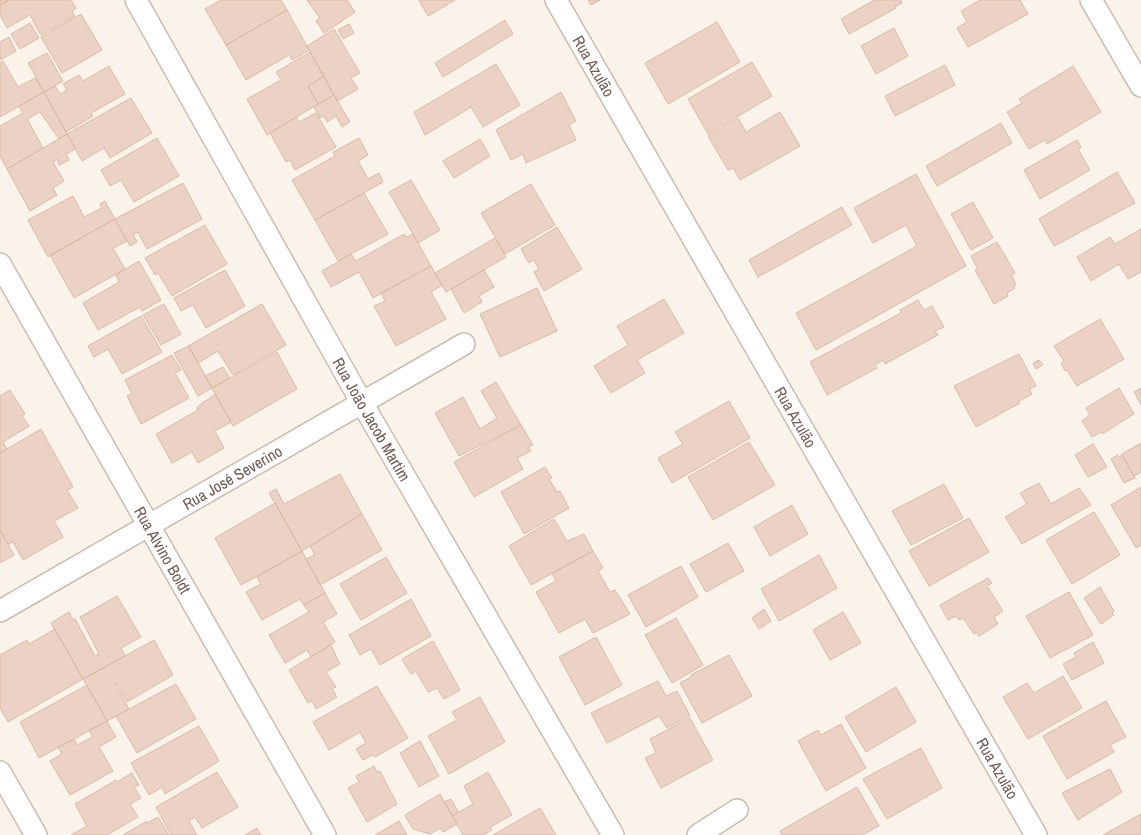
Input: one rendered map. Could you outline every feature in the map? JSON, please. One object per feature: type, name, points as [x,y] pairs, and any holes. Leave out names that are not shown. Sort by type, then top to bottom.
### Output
[{"type":"street","name":"Rua João Jacob Martim","points":[[136,0],[362,402],[613,835]]},
{"type":"street","name":"Rua Azulão","points":[[556,0],[1036,835]]},
{"type":"street","points":[[1091,0],[1141,86]]},
{"type":"street","name":"Rua Alvino Boldt","points":[[0,264],[324,835]]},
{"type":"street","name":"Rua José Severino","points":[[0,610],[464,344]]},
{"type":"street","points":[[0,772],[36,835]]},
{"type":"street","points":[[698,835],[737,810]]},
{"type":"building","points":[[0,0],[10,0],[0,5]]},
{"type":"building","points":[[10,0],[71,0],[76,8],[72,11],[75,16],[41,35],[30,15],[7,28],[0,15],[0,5]]},
{"type":"building","points":[[221,0],[281,0],[287,10],[226,45],[205,9]]},
{"type":"building","points":[[307,0],[347,0],[355,12],[324,33],[316,21],[320,18]]},
{"type":"building","points":[[419,0],[455,0],[428,16]]},
{"type":"building","points":[[588,0],[600,0],[591,5]]},
{"type":"building","points":[[874,0],[900,0],[902,3],[849,34],[841,19]]},
{"type":"building","points":[[980,0],[1020,0],[1028,14],[968,47],[957,28],[967,22],[961,11]]},
{"type":"building","points":[[287,10],[309,50],[292,60],[289,55],[246,80],[226,45]]},
{"type":"building","points":[[81,14],[102,50],[62,73],[41,37]]},
{"type":"building","points":[[505,20],[513,34],[443,77],[435,63]]},
{"type":"building","points":[[717,22],[740,62],[668,104],[645,63]]},
{"type":"building","points":[[30,23],[39,38],[20,49],[11,34]]},
{"type":"building","points":[[349,24],[354,33],[343,39],[338,30]]},
{"type":"building","points":[[894,28],[908,56],[876,74],[861,46]]},
{"type":"building","points":[[334,29],[360,73],[351,78],[358,89],[337,101],[307,46]]},
{"type":"building","points":[[9,37],[16,51],[0,60],[0,42]]},
{"type":"building","points":[[310,52],[324,76],[308,86],[318,104],[267,135],[247,99],[281,80],[276,72]]},
{"type":"building","points":[[47,53],[63,81],[44,92],[28,63]]},
{"type":"building","points":[[3,61],[18,87],[35,78],[44,92],[0,117],[0,63]]},
{"type":"building","points":[[752,62],[772,96],[708,134],[688,99]]},
{"type":"building","points":[[496,64],[520,105],[483,127],[471,107],[425,135],[414,112]]},
{"type":"building","points":[[945,65],[955,85],[895,116],[885,96]]},
{"type":"building","points":[[109,66],[125,94],[91,113],[93,116],[66,132],[44,92],[55,86],[60,94],[67,90],[63,84],[79,75],[83,81]]},
{"type":"building","points":[[1073,66],[1101,112],[1047,144],[1045,140],[1029,149],[1007,112],[1022,103],[1019,99]]},
{"type":"building","points":[[324,76],[334,95],[318,104],[308,86]]},
{"type":"building","points":[[44,92],[67,134],[59,139],[40,112],[27,119],[43,148],[7,169],[0,156],[0,126],[23,113],[19,106]]},
{"type":"building","points":[[561,92],[576,121],[569,125],[576,140],[526,163],[523,154],[511,160],[496,130]]},
{"type":"building","points":[[334,95],[350,122],[342,127],[336,116],[327,122],[324,116],[320,118],[314,107]]},
{"type":"building","points":[[131,98],[152,133],[110,158],[104,148],[82,161],[67,134]]},
{"type":"building","points":[[780,112],[800,146],[740,180],[733,168],[728,170],[708,136],[738,118],[746,132]]},
{"type":"building","points":[[316,113],[336,147],[295,170],[290,160],[286,162],[270,133],[296,117],[299,122]]},
{"type":"building","points":[[1001,123],[1012,143],[937,186],[926,166]]},
{"type":"building","points":[[67,134],[76,149],[66,154],[69,160],[59,165],[57,159],[53,162],[64,181],[53,188],[57,195],[30,211],[7,169]]},
{"type":"building","points":[[157,138],[179,176],[134,202],[121,180],[110,186],[101,170]]},
{"type":"building","points":[[359,138],[368,155],[358,161],[368,179],[379,173],[383,182],[315,220],[292,180],[335,156],[333,152]]},
{"type":"building","points":[[480,139],[490,156],[454,178],[443,161]]},
{"type":"building","points":[[1077,140],[1081,147],[1078,149],[1090,170],[1040,199],[1024,170]]},
{"type":"building","points":[[1117,172],[1135,203],[1054,246],[1039,219]]},
{"type":"building","points":[[916,174],[966,266],[816,350],[796,313],[917,246],[906,225],[873,243],[854,208]]},
{"type":"building","points":[[411,180],[440,230],[418,243],[389,192]]},
{"type":"building","points":[[183,183],[202,219],[147,249],[138,232],[133,234],[137,242],[130,246],[115,219]]},
{"type":"building","points":[[531,184],[555,225],[505,254],[481,213]]},
{"type":"building","points":[[364,193],[388,234],[338,261],[315,220]]},
{"type":"building","points":[[73,196],[84,217],[102,208],[100,204],[105,201],[115,219],[48,257],[28,220]]},
{"type":"building","points":[[973,202],[993,238],[971,250],[951,214]]},
{"type":"building","points":[[842,207],[852,225],[758,277],[749,260]]},
{"type":"building","points":[[115,219],[127,241],[113,248],[125,269],[74,298],[50,255]]},
{"type":"building","points":[[205,225],[227,264],[172,296],[158,273],[155,275],[145,258]]},
{"type":"building","points":[[557,227],[582,269],[544,291],[534,272],[539,269],[534,260],[529,263],[521,249]]},
{"type":"building","points":[[1141,229],[1141,272],[1128,279],[1119,264],[1091,281],[1077,257],[1110,237],[1115,244]]},
{"type":"building","points":[[404,234],[406,237],[413,234],[431,266],[373,298],[359,272],[331,287],[322,271],[351,254],[356,261]]},
{"type":"building","points":[[495,238],[506,257],[446,292],[435,273]]},
{"type":"building","points":[[997,242],[1015,273],[1011,275],[1016,284],[1015,288],[1007,293],[1008,296],[994,304],[975,270],[978,269],[971,256]]},
{"type":"building","points":[[139,261],[161,300],[142,311],[140,307],[98,330],[83,303],[119,282],[116,275]]},
{"type":"building","points":[[431,266],[442,285],[431,292],[446,319],[396,346],[374,306],[385,301],[381,293]]},
{"type":"building","points":[[225,270],[245,306],[206,328],[193,305],[181,311],[174,298]]},
{"type":"building","points":[[484,270],[494,287],[479,296],[482,302],[464,313],[451,289]]},
{"type":"building","points":[[537,288],[557,331],[500,357],[480,314]]},
{"type":"building","points":[[664,299],[684,333],[637,360],[645,373],[611,393],[594,366],[628,345],[617,326]]},
{"type":"building","points":[[918,300],[924,310],[932,306],[944,327],[935,331],[938,335],[885,364],[883,360],[875,365],[877,368],[827,395],[810,362],[901,313],[900,310]]},
{"type":"building","points":[[164,304],[181,334],[161,345],[143,315]]},
{"type":"building","points":[[262,304],[286,345],[233,375],[218,351],[198,363],[188,346]]},
{"type":"building","points":[[141,316],[162,352],[122,374],[108,349],[94,357],[88,346]]},
{"type":"building","points":[[1100,319],[1124,359],[1077,386],[1067,370],[1065,371],[1061,363],[1064,361],[1054,346]]},
{"type":"building","points":[[189,346],[212,388],[198,396],[174,353]]},
{"type":"building","points":[[277,352],[297,389],[233,426],[212,388]]},
{"type":"building","points":[[1019,354],[1036,386],[1029,389],[1032,394],[1019,401],[1020,403],[976,427],[954,386]]},
{"type":"building","points":[[172,355],[181,370],[175,373],[189,398],[141,424],[127,396],[132,394],[125,380]]},
{"type":"building","points":[[1039,360],[1043,365],[1036,369],[1033,363]]},
{"type":"building","points":[[223,367],[230,378],[212,388],[205,376]]},
{"type":"building","points":[[496,382],[521,425],[459,456],[435,413],[463,397],[480,429],[497,418],[481,391]]},
{"type":"building","points":[[1119,388],[1134,414],[1102,434],[1101,432],[1092,437],[1082,421],[1090,415],[1086,408]]},
{"type":"building","points":[[1141,388],[1141,405],[1134,392]]},
{"type":"building","points":[[10,390],[25,414],[22,416],[29,426],[3,442],[7,449],[0,453],[0,396]]},
{"type":"building","points":[[215,394],[231,422],[215,431],[224,448],[198,463],[192,452],[172,463],[156,434],[198,410],[197,407]]},
{"type":"building","points":[[729,401],[750,438],[672,483],[658,458],[683,444],[675,432]]},
{"type":"building","points":[[521,425],[533,445],[528,447],[531,451],[517,458],[523,469],[474,497],[454,462]]},
{"type":"building","points":[[41,429],[73,487],[67,490],[78,508],[54,521],[63,537],[23,560],[13,542],[8,544],[0,530],[0,453]]},
{"type":"building","points":[[749,442],[775,485],[713,520],[688,477]]},
{"type":"building","points":[[1141,443],[1141,472],[1134,476],[1122,454]]},
{"type":"building","points":[[1093,444],[1107,467],[1088,477],[1075,455]]},
{"type":"building","points":[[1118,455],[1119,457],[1122,455],[1135,478],[1124,483],[1111,459]]},
{"type":"building","points":[[545,467],[552,478],[549,479],[557,492],[560,491],[569,508],[524,534],[501,492]]},
{"type":"building","points":[[340,474],[362,514],[302,551],[269,493],[276,489],[284,504]]},
{"type":"building","points":[[1039,483],[1051,504],[1079,488],[1091,505],[1022,544],[1005,517],[1027,504],[1020,493]]},
{"type":"building","points":[[944,484],[963,518],[911,545],[892,511]]},
{"type":"building","points":[[1141,487],[1141,545],[1136,548],[1111,505]]},
{"type":"building","points":[[275,503],[302,551],[241,585],[215,538]]},
{"type":"building","points":[[792,505],[808,534],[770,556],[754,527]]},
{"type":"building","points":[[1094,512],[1120,555],[1072,584],[1046,540]]},
{"type":"building","points":[[362,514],[382,550],[320,585],[306,559],[315,555],[310,546]]},
{"type":"building","points":[[969,518],[989,552],[929,586],[909,551]]},
{"type":"building","points":[[554,519],[567,541],[584,534],[593,551],[531,585],[509,546]]},
{"type":"building","points":[[0,530],[14,555],[0,563]]},
{"type":"building","points":[[728,543],[744,571],[706,592],[690,564]]},
{"type":"building","points":[[302,551],[325,593],[304,605],[300,599],[262,620],[246,592],[261,584],[257,577]]},
{"type":"building","points":[[593,551],[603,568],[598,571],[610,592],[615,590],[630,614],[593,633],[585,619],[559,633],[536,592],[556,581],[552,573]]},
{"type":"building","points":[[819,555],[837,588],[779,621],[761,589]]},
{"type":"building","points":[[386,557],[407,593],[361,620],[340,584]]},
{"type":"building","points":[[681,566],[698,597],[646,627],[628,595]]},
{"type":"building","points":[[988,578],[992,583],[987,586],[1003,611],[994,617],[998,624],[979,636],[977,632],[974,634],[963,618],[959,620],[956,616],[948,620],[940,605]]},
{"type":"building","points":[[1100,587],[1114,611],[1112,613],[1114,615],[1101,624],[1084,598]]},
{"type":"building","points":[[1069,592],[1093,635],[1050,658],[1026,616]]},
{"type":"building","points":[[325,593],[337,614],[323,622],[335,642],[311,657],[307,650],[285,663],[269,635],[309,612],[304,605]]},
{"type":"building","points":[[117,596],[141,637],[121,648],[125,656],[83,679],[51,623],[69,612],[73,620],[75,619],[95,656],[99,654],[80,617]]},
{"type":"building","points":[[411,599],[431,636],[380,665],[371,649],[360,655],[349,635]]},
{"type":"building","points":[[764,609],[771,621],[759,629],[752,618]]},
{"type":"building","points":[[843,612],[861,643],[830,660],[813,630]]},
{"type":"building","points":[[676,618],[703,665],[672,683],[645,635]]},
{"type":"building","points":[[55,629],[83,679],[8,722],[0,708],[0,655],[27,640],[29,644]]},
{"type":"building","points":[[596,637],[622,685],[585,705],[559,657]]},
{"type":"building","points":[[154,640],[173,675],[127,702],[117,684],[115,684],[129,709],[107,721],[83,679]]},
{"type":"building","points":[[433,641],[460,690],[444,699],[437,688],[428,692],[416,671],[411,674],[402,659]]},
{"type":"building","points":[[1093,642],[1104,663],[1072,680],[1063,664],[1076,657],[1074,653]]},
{"type":"building","points":[[331,645],[340,664],[326,672],[336,687],[332,689],[337,697],[316,709],[312,701],[308,703],[289,670]]},
{"type":"building","points":[[729,655],[752,696],[702,723],[680,683]]},
{"type":"building","points":[[1063,676],[1082,708],[1028,739],[1003,697],[1027,683],[1034,693]]},
{"type":"building","points":[[658,681],[666,696],[677,691],[690,716],[667,728],[659,716],[607,743],[591,713]]},
{"type":"building","points":[[176,684],[196,719],[137,753],[116,716]]},
{"type":"building","points":[[87,685],[107,721],[39,758],[20,722]]},
{"type":"building","points":[[377,686],[408,738],[375,757],[373,755],[363,760],[356,749],[366,743],[360,732],[329,750],[313,722]]},
{"type":"building","points":[[896,687],[916,722],[866,752],[845,717]]},
{"type":"building","points":[[480,697],[505,742],[449,774],[428,736],[457,720],[452,712]]},
{"type":"building","points":[[1106,701],[1126,737],[1110,745],[1114,752],[1067,779],[1043,736]]},
{"type":"building","points":[[690,718],[713,760],[661,788],[645,758],[656,753],[650,739]]},
{"type":"building","points":[[107,721],[116,737],[99,747],[113,771],[70,795],[50,761],[62,754],[58,747],[74,739],[77,745],[93,737],[89,730]]},
{"type":"building","points":[[841,724],[866,768],[826,791],[798,741],[818,730],[821,735]]},
{"type":"building","points":[[199,726],[219,761],[165,794],[162,787],[149,795],[131,763]]},
{"type":"building","points":[[420,741],[439,776],[419,787],[400,753]]},
{"type":"building","points":[[921,748],[942,788],[887,819],[863,779]]},
{"type":"building","points":[[374,766],[377,772],[380,771],[397,804],[367,822],[348,788],[359,782],[356,776]]},
{"type":"building","points":[[1110,769],[1122,792],[1078,820],[1062,793]]},
{"type":"building","points":[[217,772],[238,807],[202,828],[195,817],[189,821],[197,835],[171,835],[156,807]]},
{"type":"building","points":[[488,772],[512,815],[490,827],[492,830],[483,835],[463,835],[452,816],[473,804],[464,786]]},
{"type":"building","points":[[132,773],[139,785],[134,787],[141,798],[130,804],[138,817],[107,835],[71,835],[87,826],[75,804]]},
{"type":"building","points":[[857,787],[879,826],[862,835],[782,835],[780,831]]},
{"type":"building","points":[[440,794],[457,824],[443,832],[440,828],[430,834],[413,829],[405,815]]},
{"type":"building","points":[[451,799],[458,812],[452,816],[444,802]]},
{"type":"building","points":[[540,808],[556,835],[493,835]]},
{"type":"building","points":[[1141,814],[1141,835],[1103,835]]},
{"type":"building","points":[[158,817],[169,835],[123,835],[147,821],[147,823]]},
{"type":"building","points":[[399,821],[407,835],[375,835]]},
{"type":"building","points":[[257,828],[261,835],[245,835]]}]
